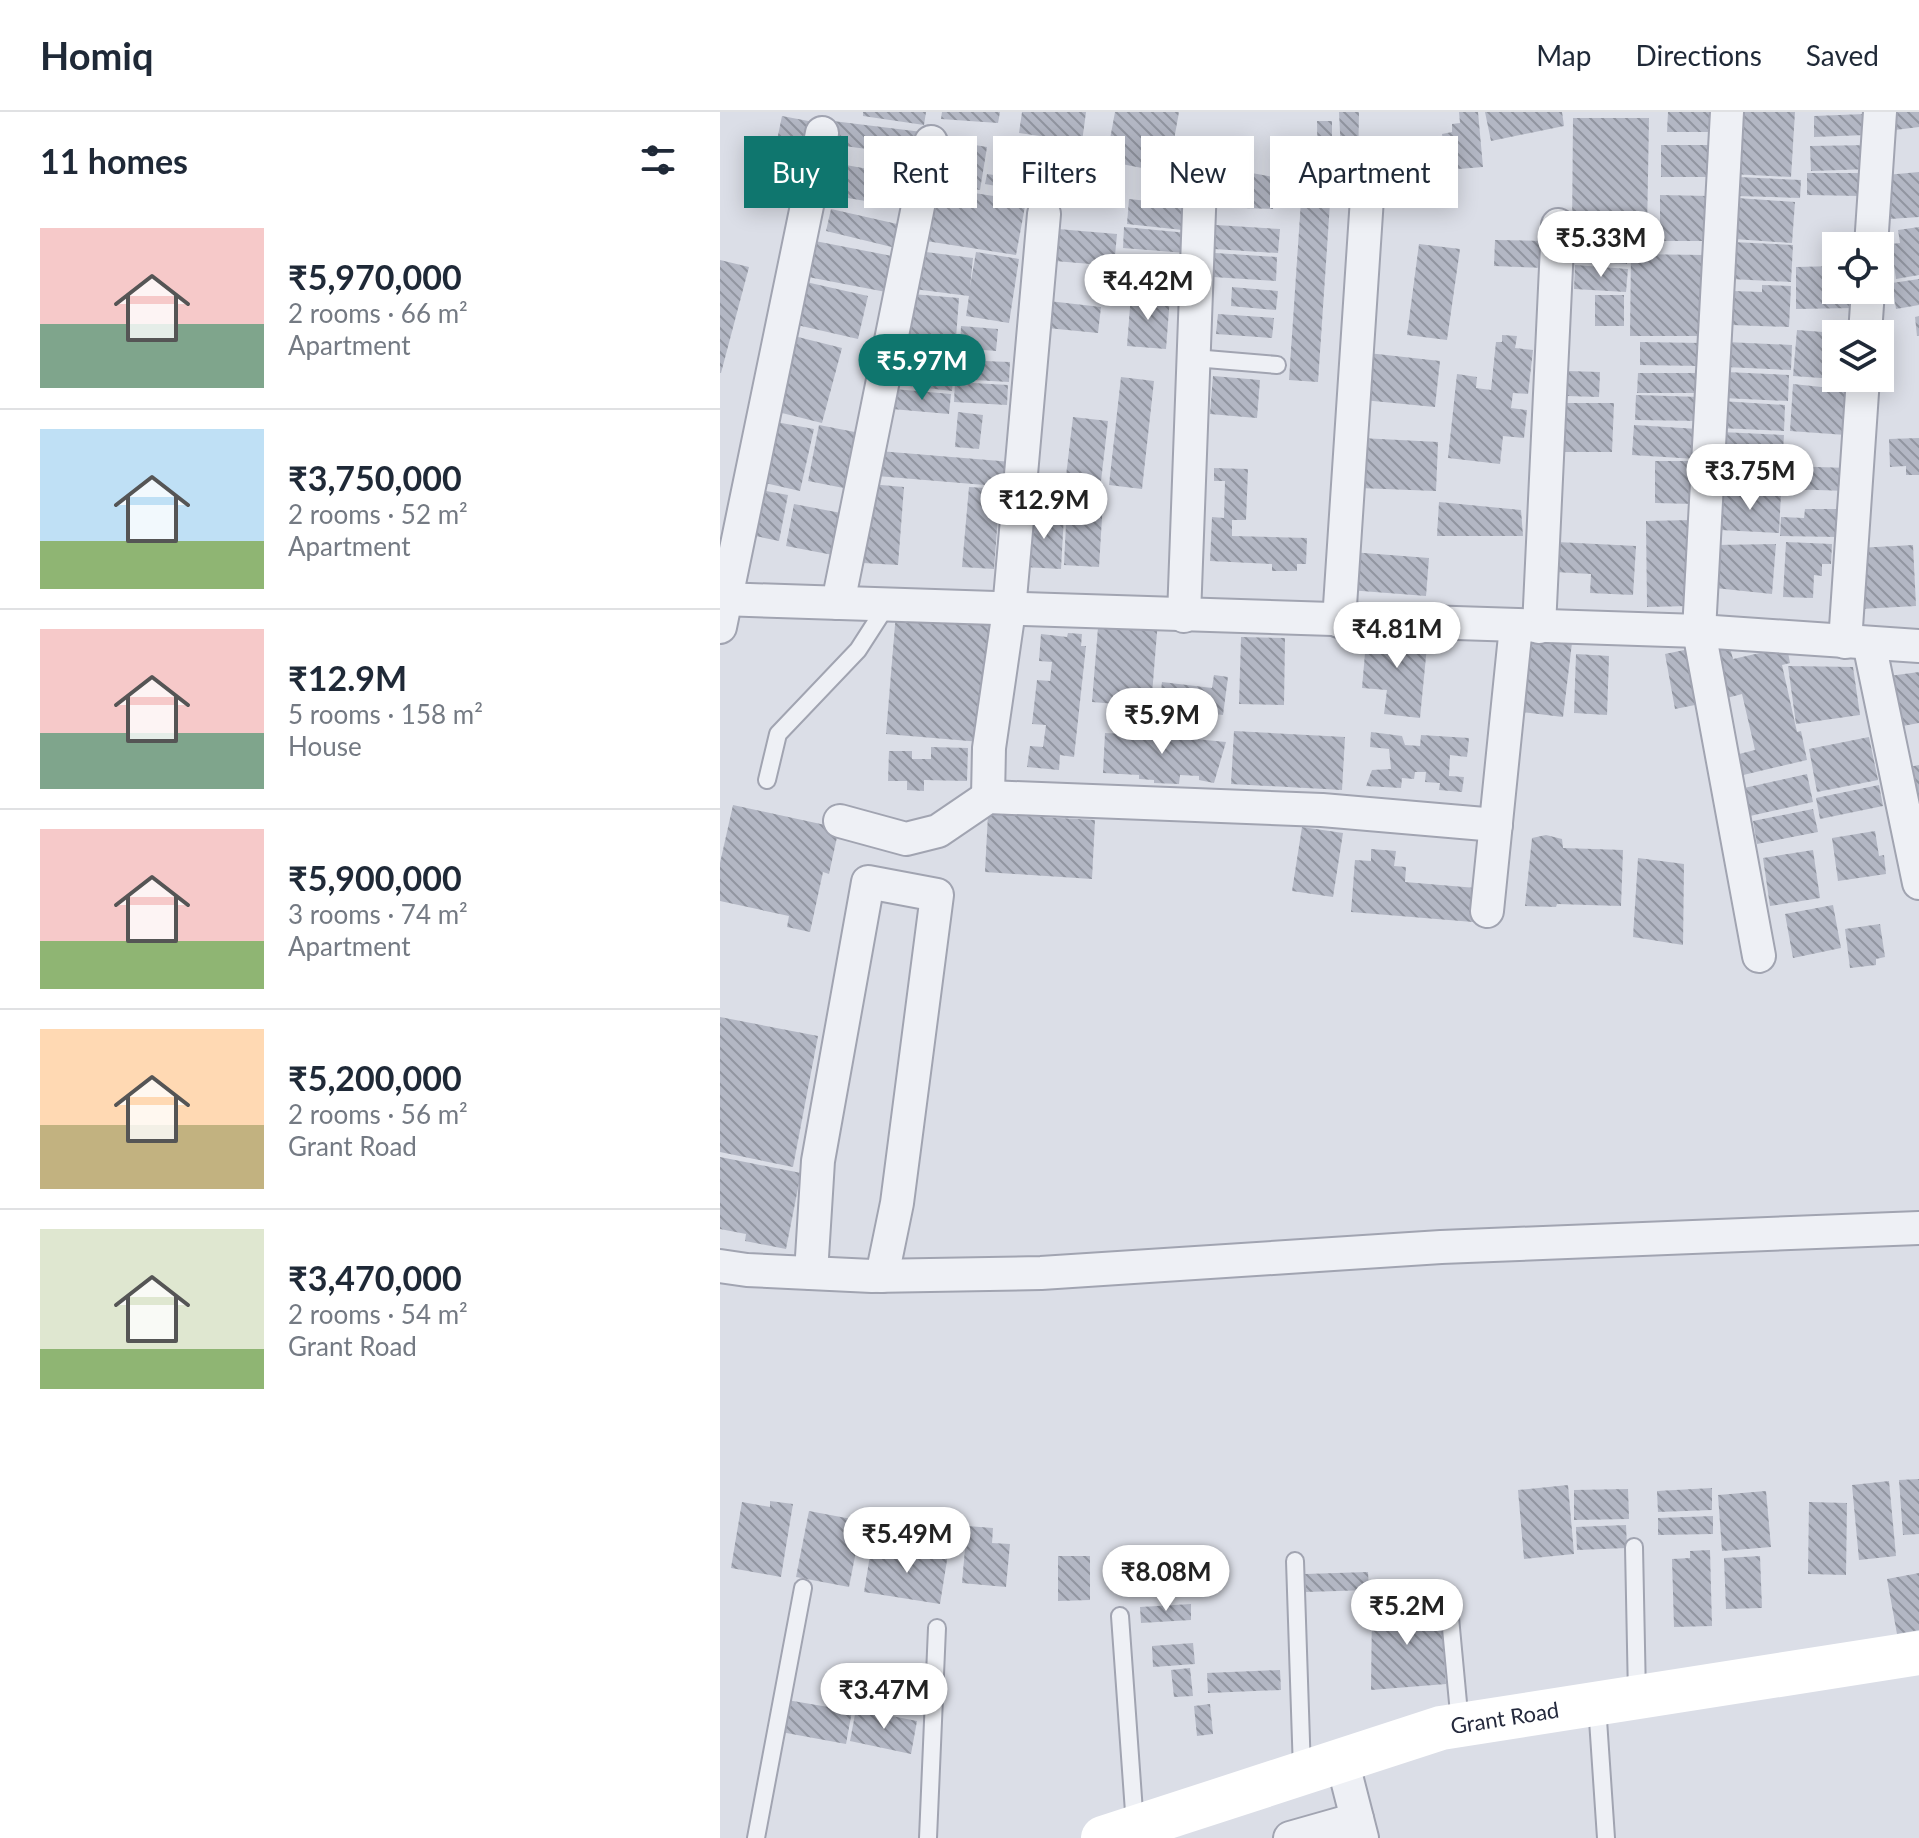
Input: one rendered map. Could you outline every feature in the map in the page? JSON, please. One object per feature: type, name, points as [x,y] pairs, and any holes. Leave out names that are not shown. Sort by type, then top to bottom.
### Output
[{"type":"main road","name":"Grant Road","points":[[1119,1833],[1441,1728],[1919,1653]]},
{"type":"street","points":[[1727,112],[1699,631],[1759,956]]},
{"type":"street","points":[[1872,232],[1880,112]]},
{"type":"street","points":[[822,133],[722,608],[838,603],[1699,631],[1919,646]]},
{"type":"street","points":[[838,603],[918,208]]},
{"type":"street","points":[[1184,616],[1199,208]]},
{"type":"street","points":[[1339,621],[1366,208]]},
{"type":"street","points":[[988,797],[989,748],[1009,610],[1044,214]]},
{"type":"street","points":[[1487,911],[1496,825],[1528,627],[1558,225]]},
{"type":"street","points":[[1863,392],[1857,642],[1919,883]]},
{"type":"street","points":[[840,821],[906,839],[938,831],[988,797],[1322,810],[1496,825]]},
{"type":"street","points":[[811,1273],[818,1161],[868,882],[937,895],[897,1203],[882,1276]]},
{"type":"street","points":[[720,1266],[882,1276],[1041,1273],[1441,1247],[1919,1228]]},
{"type":"street","points":[[1290,1838],[1360,1828],[1322,1766]]},
{"type":"lane","points":[[1194,358],[1277,365]]},
{"type":"lane","points":[[767,780],[778,734],[858,650],[887,605]]},
{"type":"lane","points":[[1606,1838],[1634,1547]]},
{"type":"lane","points":[[1295,1561],[1322,1766]]},
{"type":"lane","points":[[756,1838],[803,1588]]},
{"type":"lane","points":[[1449,1607],[1460,1725]]},
{"type":"lane","points":[[1119,1833],[1120,1616]]},
{"type":"lane","points":[[928,1838],[937,1628]]},
{"type":"building","points":[[863,112],[926,112],[924,125],[863,116]]},
{"type":"building","points":[[942,112],[1000,112],[998,123],[941,119]]},
{"type":"building","points":[[1022,112],[1086,112],[1083,136],[1019,133]]},
{"type":"building","points":[[1115,112],[1179,112],[1175,136],[1141,136],[1141,168],[1125,165],[1125,136],[1111,136]]},
{"type":"building","points":[[1339,112],[1359,112],[1359,136],[1340,136]]},
{"type":"building","points":[[1459,112],[1478,112],[1483,167],[1458,169],[1458,136],[1442,134],[1452,132],[1452,124],[1460,123]]},
{"type":"building","points":[[1485,112],[1562,112],[1564,126],[1491,141]]},
{"type":"building","points":[[1668,112],[1718,112],[1718,132],[1667,132]]},
{"type":"building","points":[[1735,112],[1795,112],[1791,177],[1732,174]]},
{"type":"building","points":[[1892,112],[1919,112],[1919,127],[1895,130]]},
{"type":"building","points":[[1865,114],[1866,135],[1814,137],[1814,116]]},
{"type":"building","points":[[782,116],[819,123],[816,136],[778,136]]},
{"type":"building","points":[[1573,118],[1649,118],[1647,232],[1572,231]]},
{"type":"building","points":[[833,121],[922,132],[921,136],[864,136],[864,149],[848,146],[848,136],[831,136]]},
{"type":"building","points":[[1317,121],[1332,121],[1332,136],[1317,136]]},
{"type":"building","points":[[977,145],[987,147],[980,190],[977,190]]},
{"type":"building","points":[[1661,145],[1712,145],[1712,177],[1661,177]]},
{"type":"building","points":[[1871,145],[1871,169],[1811,171],[1810,146]]},
{"type":"building","points":[[848,165],[864,168],[864,201],[848,198]]},
{"type":"building","points":[[1919,172],[1919,217],[1890,219],[1886,175]]},
{"type":"building","points":[[1254,173],[1270,176],[1270,208],[1273,209],[1242,208],[1254,208]]},
{"type":"building","points":[[1807,173],[1859,173],[1859,196],[1807,195]]},
{"type":"building","points":[[987,174],[993,175],[993,185],[985,184]]},
{"type":"building","points":[[1738,177],[1801,180],[1800,198],[1737,196]]},
{"type":"building","points":[[977,193],[993,196],[993,208],[1025,208],[1016,255],[926,241],[932,208],[977,208]]},
{"type":"building","points":[[1660,195],[1709,196],[1709,241],[1660,241]]},
{"type":"building","points":[[1737,198],[1795,202],[1792,243],[1734,239]]},
{"type":"building","points":[[1129,199],[1141,200],[1141,208],[1195,208],[1192,231],[1127,224]]},
{"type":"building","points":[[1301,208],[1330,208],[1318,382],[1289,380]]},
{"type":"building","points":[[831,209],[906,226],[900,249],[826,231]]},
{"type":"building","points":[[1216,225],[1280,229],[1278,253],[1214,249]]},
{"type":"building","points":[[1124,227],[1188,233],[1186,253],[1123,248]]},
{"type":"building","points":[[1919,227],[1919,275],[1896,279],[1894,244],[1900,243],[1898,230]]},
{"type":"building","points":[[1046,228],[1117,234],[1114,266],[1043,260]]},
{"type":"building","points":[[1495,240],[1548,241],[1546,268],[1494,266]]},
{"type":"building","points":[[815,241],[892,256],[886,292],[808,277]]},
{"type":"building","points":[[1732,242],[1793,245],[1791,282],[1731,279]]},
{"type":"building","points":[[1584,243],[1628,247],[1627,264],[1583,261]]},
{"type":"building","points":[[1419,244],[1460,249],[1447,340],[1407,335]]},
{"type":"building","points":[[918,251],[973,258],[970,287],[976,252],[1019,259],[1009,323],[966,316],[969,296],[914,289]]},
{"type":"building","points":[[1215,253],[1277,257],[1276,281],[1213,277]]},
{"type":"building","points":[[1631,254],[1704,255],[1703,336],[1630,336]]},
{"type":"building","points":[[720,260],[749,267],[721,373],[720,373]]},
{"type":"building","points":[[1137,263],[1183,269],[1181,292],[1134,286]]},
{"type":"building","points":[[1575,265],[1628,269],[1626,292],[1574,289]]},
{"type":"building","points":[[1822,266],[1822,304],[1856,304],[1856,308],[1796,309],[1796,267]]},
{"type":"building","points":[[1919,279],[1919,305],[1896,309],[1894,283]]},
{"type":"building","points":[[806,282],[868,296],[858,339],[797,325]]},
{"type":"building","points":[[1762,285],[1791,286],[1789,327],[1732,325],[1733,291],[1762,292]]},
{"type":"building","points":[[1232,287],[1278,291],[1276,310],[1231,306]]},
{"type":"building","points":[[912,294],[959,298],[956,338],[909,334]]},
{"type":"building","points":[[1131,294],[1170,297],[1166,349],[1127,346]]},
{"type":"building","points":[[1595,295],[1624,295],[1624,326],[1595,326]]},
{"type":"building","points":[[1040,300],[1101,307],[1098,333],[1037,327]]},
{"type":"building","points":[[1218,314],[1274,318],[1272,338],[1216,334]]},
{"type":"building","points":[[1919,316],[1919,336],[1917,336],[1915,317]]},
{"type":"building","points":[[961,326],[998,329],[996,351],[960,348]]},
{"type":"building","points":[[1797,330],[1822,332],[1822,378],[1793,376]]},
{"type":"building","points":[[1502,335],[1517,336],[1515,348],[1533,350],[1528,394],[1513,393],[1511,408],[1527,410],[1524,438],[1503,436],[1500,464],[1448,458],[1457,374],[1477,377],[1476,388],[1491,390],[1496,342],[1502,342]]},
{"type":"building","points":[[798,337],[842,348],[822,423],[778,412]]},
{"type":"building","points":[[897,342],[956,348],[952,391],[892,384]]},
{"type":"building","points":[[1640,342],[1702,343],[1701,366],[1640,365]]},
{"type":"building","points":[[1726,342],[1792,345],[1791,370],[1726,367]]},
{"type":"building","points":[[1368,353],[1440,361],[1435,407],[1363,400]]},
{"type":"building","points":[[957,360],[1010,362],[1009,382],[956,379]]},
{"type":"building","points":[[1568,371],[1600,372],[1599,397],[1567,396]]},
{"type":"building","points":[[1726,372],[1789,375],[1788,401],[1724,398]]},
{"type":"building","points":[[1638,373],[1699,373],[1699,393],[1637,393]]},
{"type":"building","points":[[1213,376],[1260,380],[1257,418],[1210,414]]},
{"type":"building","points":[[1121,377],[1154,381],[1142,489],[1109,485]]},
{"type":"building","points":[[955,382],[1008,385],[1007,405],[954,402]]},
{"type":"building","points":[[1793,384],[1822,387],[1822,392],[1850,392],[1846,435],[1790,431]]},
{"type":"building","points":[[894,389],[951,394],[949,414],[892,409]]},
{"type":"building","points":[[1636,395],[1701,397],[1700,421],[1635,420]]},
{"type":"building","points":[[1721,401],[1785,405],[1784,431],[1719,428]]},
{"type":"building","points":[[1564,403],[1614,403],[1612,452],[1563,452]]},
{"type":"building","points":[[958,412],[983,415],[979,449],[955,447]]},
{"type":"building","points":[[1073,417],[1108,421],[1101,481],[1066,476]]},
{"type":"building","points":[[776,422],[814,429],[800,491],[765,483]]},
{"type":"building","points":[[819,425],[865,434],[854,490],[808,481]]},
{"type":"building","points":[[1634,425],[1698,429],[1696,459],[1632,455]]},
{"type":"building","points":[[1721,432],[1784,435],[1782,469],[1719,466]]},
{"type":"building","points":[[1361,438],[1438,442],[1436,491],[1359,488]]},
{"type":"building","points":[[1919,438],[1919,475],[1906,475],[1906,466],[1890,467],[1889,439]]},
{"type":"building","points":[[879,451],[1012,462],[1009,487],[877,476]]},
{"type":"building","points":[[1655,461],[1695,461],[1694,504],[1655,503]]},
{"type":"building","points":[[1784,466],[1850,468],[1849,491],[1784,489]]},
{"type":"building","points":[[1214,468],[1248,469],[1246,520],[1232,520],[1232,536],[1307,538],[1306,564],[1297,564],[1297,571],[1272,571],[1272,564],[1210,561],[1212,517],[1224,518],[1225,481],[1214,481]]},
{"type":"building","points":[[1068,483],[1104,485],[1099,567],[1064,565]]},
{"type":"building","points":[[870,484],[904,487],[898,565],[863,563]]},
{"type":"building","points":[[969,487],[1000,489],[994,569],[962,567]]},
{"type":"building","points":[[755,489],[788,495],[779,541],[746,534]]},
{"type":"building","points":[[1722,490],[1781,493],[1779,533],[1720,530]]},
{"type":"building","points":[[1439,502],[1521,510],[1523,536],[1437,536]]},
{"type":"building","points":[[794,504],[841,513],[833,555],[786,546]]},
{"type":"building","points":[[1805,509],[1837,509],[1837,537],[1780,536],[1781,517],[1804,518]]},
{"type":"building","points":[[1026,513],[1064,515],[1061,569],[1023,567]]},
{"type":"building","points":[[1694,520],[1689,606],[1647,607],[1646,521]]},
{"type":"building","points":[[1557,542],[1636,546],[1633,595],[1590,593],[1591,574],[1555,572]]},
{"type":"building","points":[[1786,542],[1832,544],[1831,564],[1822,564],[1822,576],[1814,575],[1813,598],[1783,597]]},
{"type":"building","points":[[1776,544],[1772,594],[1715,588],[1715,545]]},
{"type":"building","points":[[1913,545],[1916,606],[1861,609],[1858,548]]},
{"type":"building","points":[[1351,552],[1429,558],[1426,596],[1349,590]]},
{"type":"building","points":[[896,613],[991,621],[981,742],[886,734]]},
{"type":"building","points":[[1099,615],[1158,620],[1151,707],[1092,702]]},
{"type":"building","points":[[1367,630],[1428,636],[1420,718],[1384,714],[1387,690],[1362,688]]},
{"type":"building","points":[[1068,633],[1082,634],[1081,646],[1086,646],[1074,757],[1060,755],[1059,770],[1027,767],[1030,746],[1043,747],[1046,725],[1032,724],[1037,680],[1050,681],[1052,662],[1039,661],[1041,634],[1067,637]]},
{"type":"building","points":[[1241,637],[1285,638],[1284,705],[1239,704]]},
{"type":"building","points":[[1522,638],[1572,643],[1563,717],[1514,711]]},
{"type":"building","points":[[1787,647],[1790,663],[1782,665],[1797,732],[1801,731],[1807,760],[1739,776],[1735,755],[1755,750],[1742,694],[1723,699],[1712,652],[1730,648],[1733,659]]},
{"type":"building","points":[[1694,648],[1705,703],[1675,709],[1665,654]]},
{"type":"building","points":[[1576,654],[1609,656],[1607,715],[1574,713]]},
{"type":"building","points":[[1788,666],[1853,667],[1860,715],[1796,724]]},
{"type":"building","points":[[1919,672],[1919,723],[1897,727],[1889,676]]},
{"type":"building","points":[[1214,675],[1228,677],[1223,715],[1159,708],[1162,682],[1212,688]]},
{"type":"building","points":[[1140,727],[1186,729],[1185,738],[1226,742],[1214,783],[1199,780],[1199,776],[1180,775],[1179,784],[1154,783],[1154,780],[1139,779],[1139,775],[1103,773],[1105,733],[1139,735]]},
{"type":"building","points":[[1234,731],[1345,737],[1342,790],[1231,784]]},
{"type":"building","points":[[1371,732],[1402,736],[1405,745],[1420,746],[1421,735],[1469,738],[1467,757],[1450,755],[1449,776],[1464,777],[1462,792],[1439,790],[1440,783],[1425,782],[1426,772],[1415,772],[1414,779],[1402,778],[1401,788],[1366,786],[1372,770],[1391,769],[1389,749],[1370,747]]},
{"type":"building","points":[[1869,737],[1878,780],[1817,792],[1809,749]]},
{"type":"building","points":[[931,747],[968,748],[967,781],[924,780],[924,791],[907,790],[907,781],[888,781],[889,751],[912,751],[912,759],[931,759]]},
{"type":"building","points":[[1919,765],[1919,823],[1904,768]]},
{"type":"building","points":[[1807,774],[1813,802],[1750,816],[1744,788]]},
{"type":"building","points":[[1879,785],[1883,806],[1820,819],[1816,798]]},
{"type":"building","points":[[733,805],[839,828],[829,874],[823,872],[810,932],[787,927],[789,916],[720,901],[720,863]]},
{"type":"building","points":[[1813,809],[1818,832],[1757,844],[1753,821]]},
{"type":"building","points":[[988,814],[1095,820],[1092,879],[985,872]]},
{"type":"building","points":[[1302,827],[1343,833],[1333,897],[1292,891]]},
{"type":"building","points":[[1875,831],[1879,856],[1884,855],[1886,874],[1838,881],[1832,838]]},
{"type":"building","points":[[1546,835],[1562,839],[1563,848],[1623,850],[1621,906],[1525,906],[1532,838]]},
{"type":"building","points":[[1371,849],[1396,851],[1394,866],[1406,867],[1405,882],[1476,888],[1473,922],[1351,912],[1355,860],[1371,861]]},
{"type":"building","points":[[1813,850],[1820,898],[1770,906],[1763,858]]},
{"type":"building","points":[[1638,858],[1684,864],[1683,945],[1633,937]]},
{"type":"building","points":[[1833,905],[1841,948],[1793,958],[1785,914]]},
{"type":"building","points":[[1880,924],[1885,957],[1876,959],[1876,965],[1850,968],[1845,929]]},
{"type":"building","points":[[720,1017],[818,1036],[793,1167],[720,1152]]},
{"type":"building","points":[[720,1157],[801,1173],[786,1249],[745,1241],[746,1234],[720,1229]]},
{"type":"building","points":[[1919,1479],[1919,1534],[1903,1535],[1899,1480]]},
{"type":"building","points":[[1889,1481],[1896,1556],[1859,1560],[1852,1485]]},
{"type":"building","points":[[1568,1485],[1574,1554],[1524,1559],[1518,1490]]},
{"type":"building","points":[[1712,1488],[1712,1510],[1658,1512],[1657,1491]]},
{"type":"building","points":[[1628,1489],[1629,1519],[1574,1520],[1574,1490]]},
{"type":"building","points":[[1766,1491],[1771,1547],[1722,1551],[1718,1495]]},
{"type":"building","points":[[770,1501],[793,1504],[781,1577],[731,1568],[742,1502],[770,1507]]},
{"type":"building","points":[[1809,1502],[1847,1503],[1846,1575],[1808,1574]]},
{"type":"building","points":[[809,1511],[862,1521],[849,1587],[796,1577]]},
{"type":"building","points":[[1713,1516],[1713,1534],[1658,1535],[1658,1518]]},
{"type":"building","points":[[1626,1525],[1627,1548],[1577,1550],[1576,1527]]},
{"type":"building","points":[[967,1526],[993,1528],[992,1543],[1010,1544],[1006,1587],[962,1583]]},
{"type":"building","points":[[912,1548],[948,1554],[940,1604],[864,1592],[871,1549],[910,1555]]},
{"type":"building","points":[[1710,1550],[1712,1626],[1674,1627],[1672,1559],[1690,1558],[1690,1551]]},
{"type":"building","points":[[1058,1556],[1090,1556],[1090,1600],[1058,1601]]},
{"type":"building","points":[[1760,1556],[1762,1608],[1726,1609],[1724,1558]]},
{"type":"building","points":[[1368,1572],[1369,1590],[1306,1592],[1305,1574]]},
{"type":"building","points":[[1919,1573],[1919,1630],[1897,1634],[1887,1579]]},
{"type":"building","points":[[1191,1604],[1191,1620],[1141,1623],[1140,1607]]},
{"type":"building","points":[[1440,1604],[1446,1684],[1371,1690],[1372,1609]]},
{"type":"building","points":[[1193,1643],[1195,1664],[1153,1667],[1152,1646]]},
{"type":"building","points":[[1190,1668],[1193,1696],[1174,1697],[1171,1670]]},
{"type":"building","points":[[1280,1670],[1281,1690],[1208,1693],[1207,1673]]},
{"type":"building","points":[[787,1700],[852,1711],[846,1744],[781,1732]]},
{"type":"building","points":[[1210,1704],[1213,1734],[1197,1736],[1194,1706]]},
{"type":"building","points":[[856,1709],[917,1721],[911,1754],[850,1741]]}]
